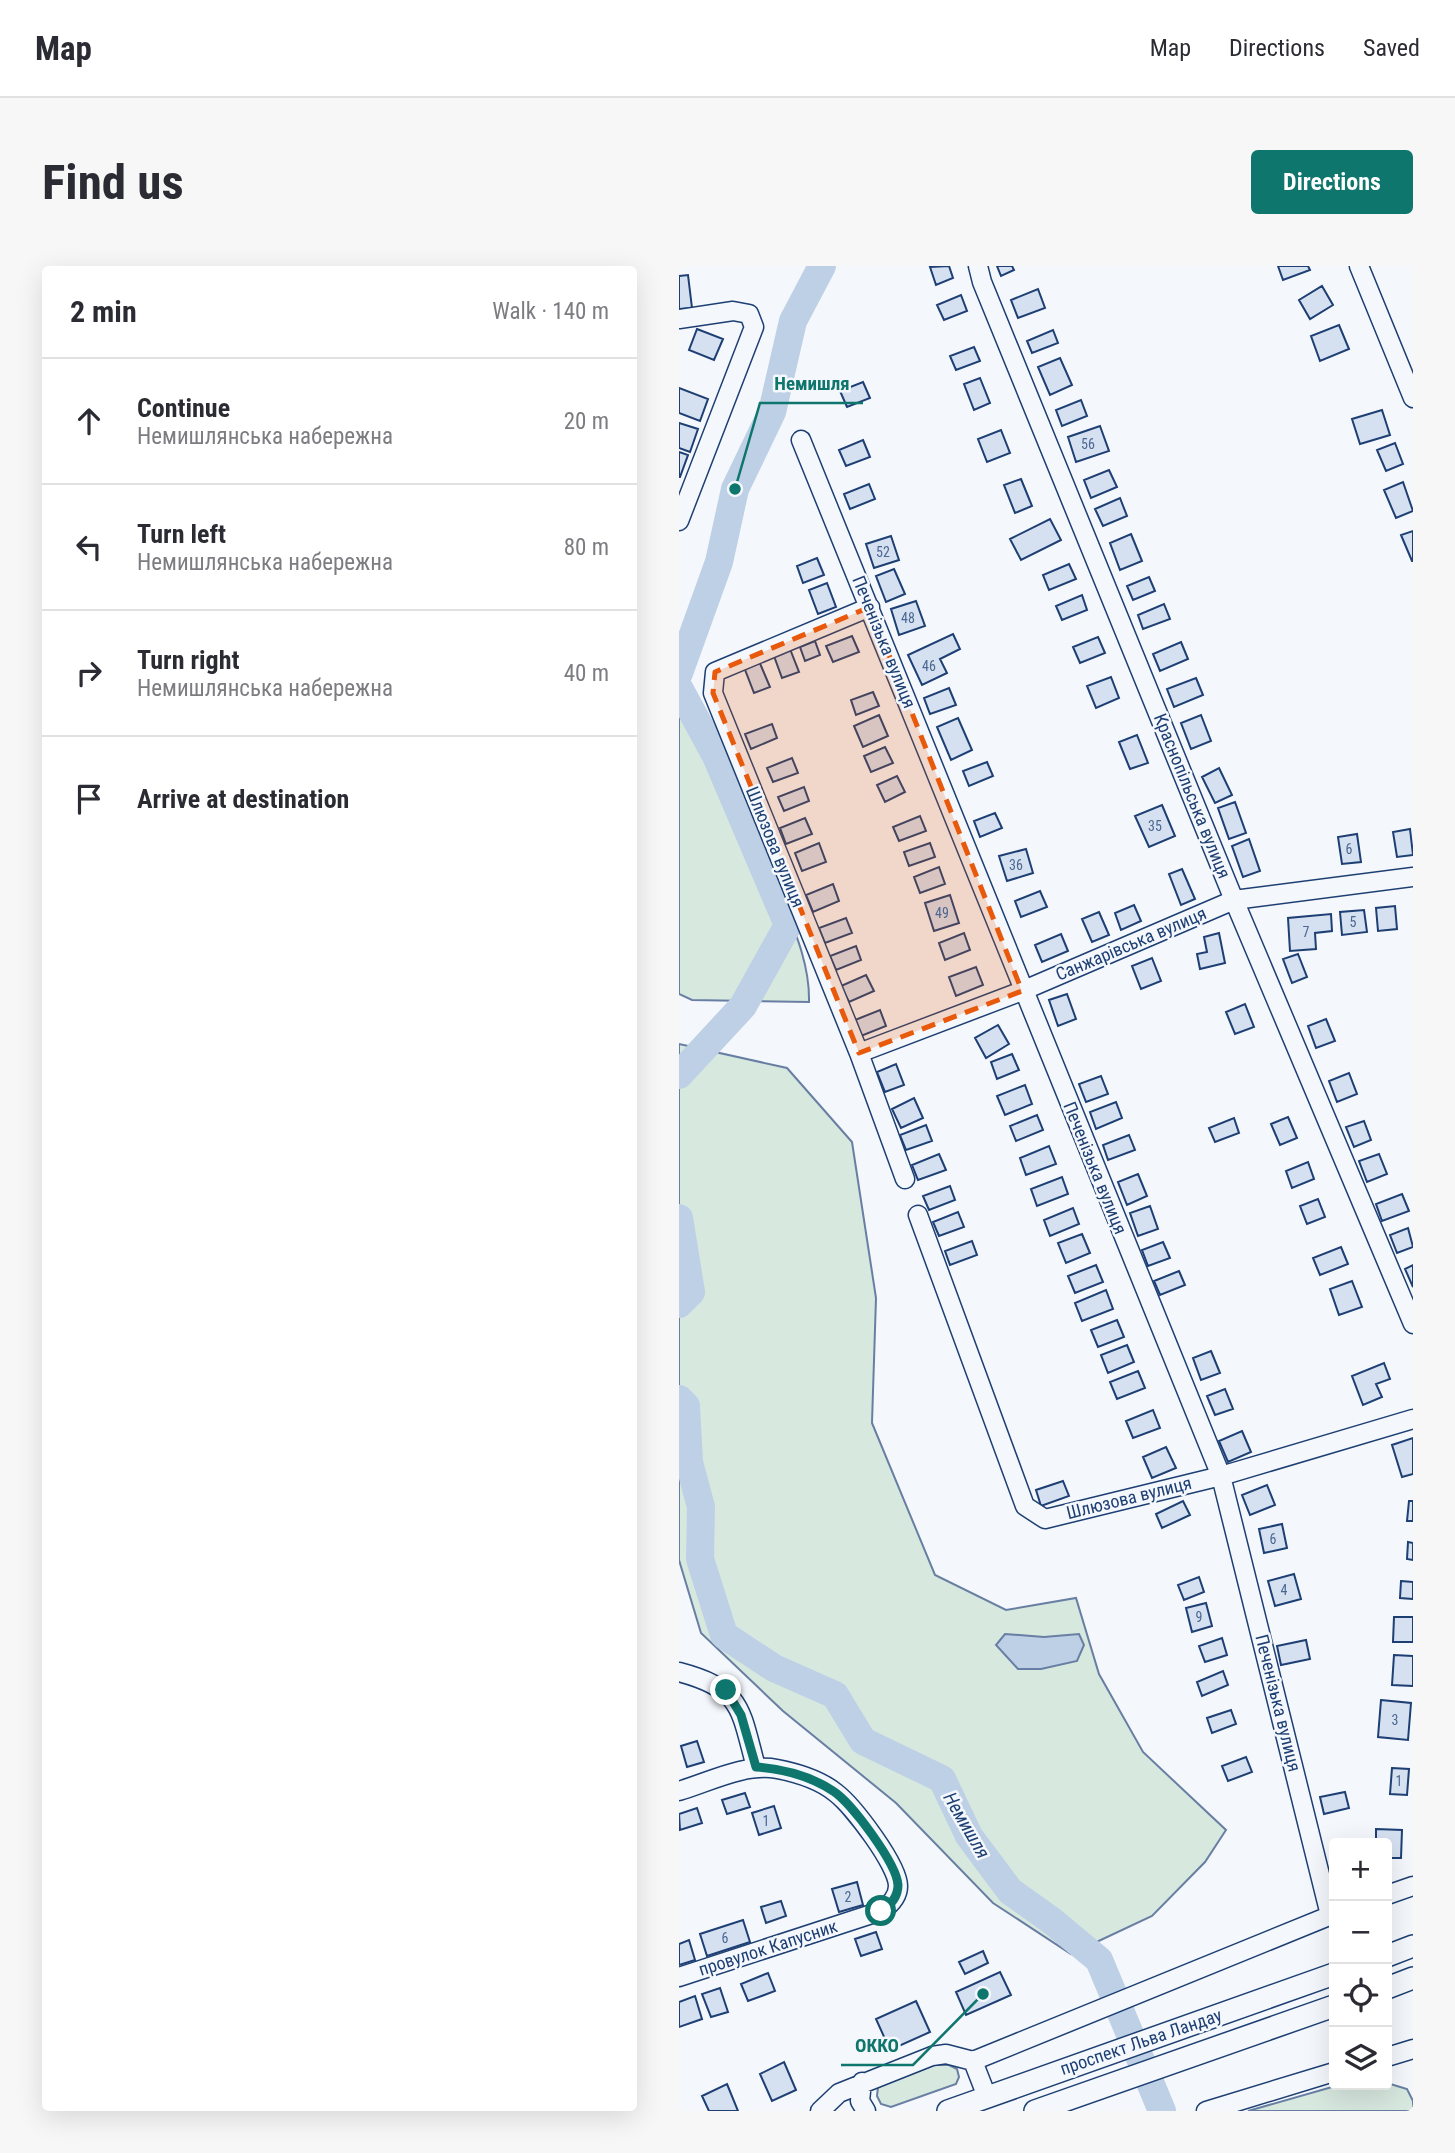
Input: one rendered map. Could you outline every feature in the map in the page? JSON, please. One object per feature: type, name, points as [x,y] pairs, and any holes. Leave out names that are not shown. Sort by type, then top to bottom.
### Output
[{"type":"main road","points":[[1392,1954],[1413,1947]]},
{"type":"main road","name":"проспект Льва Ландау","points":[[948,2111],[1329,1976]]},
{"type":"main road","points":[[1392,1986],[1413,1978]]},
{"type":"main road","name":"проспект Льва Ландау","points":[[1040,2110],[1329,2008]]},
{"type":"main road","points":[[1031,2081],[1040,2110]]},
{"type":"street","name":"Краснопільська вулиця","points":[[978,266],[982,282],[1234,900],[1413,1324]]},
{"type":"street","points":[[1359,266],[1413,398]]},
{"type":"street","points":[[679,319],[733,311],[749,314],[754,327],[679,521]]},
{"type":"street","name":"Печенізька вулиця","points":[[801,440],[1022,991],[1221,1476],[1329,1903]]},
{"type":"street","name":"Шлюзова вулиця","points":[[870,607],[715,671],[713,693],[859,1054],[905,1179]]},
{"type":"street","name":"Санжарівська вулиця","points":[[859,1054],[1022,991],[1234,900],[1413,877]]},
{"type":"street","name":"Шлюзова вулиця","points":[[918,1215],[1025,1506],[1045,1519],[1221,1476],[1413,1419]]},
{"type":"street","points":[[679,1672],[714,1683],[736,1702],[756,1767],[679,1791]]},
{"type":"street","name":"провулок Капусник","points":[[679,1977],[881,1911],[894,1900],[897,1892],[896,1875],[859,1817],[836,1793],[808,1776],[756,1767]]},
{"type":"street","points":[[1392,1893],[1413,1886]]},
{"type":"street","points":[[821,2111],[839,2093],[862,2082],[947,2053],[973,2061],[1329,1916]]},
{"type":"street","points":[[1392,2055],[1413,2049]]},
{"type":"street","points":[[973,2061],[987,2097]]},
{"type":"street","points":[[1206,2111],[1329,2074]]},
{"type":"street","points":[[862,2082],[860,2101],[866,2111]]},
{"type":"highlighted area","points":[[870,607],[1022,991],[859,1053],[713,693],[715,672]]},
{"type":"shaded area","points":[[679,708],[707,720],[796,934],[807,974],[809,1002],[692,1000],[679,994]]},
{"type":"shaded area","points":[[679,1044],[787,1068],[852,1142],[876,1298],[872,1423],[935,1575],[1006,1610],[1076,1598],[1099,1674],[1143,1752],[1226,1830],[1205,1862],[1152,1916],[1071,1954],[993,1903],[896,1803],[783,1711],[701,1633],[679,1560]]},
{"type":"shaded area","points":[[934,2065],[949,2065],[957,2069],[959,2077],[956,2084],[891,2107],[881,2104],[877,2096],[878,2087]]},
{"type":"shaded area","points":[[1392,2084],[1407,2089],[1413,2101],[1413,2111],[1248,2111],[1329,2088],[1329,2090],[1392,2090]]},
{"type":"water","points":[[1005,1634],[1044,1637],[1079,1634],[1084,1645],[1077,1661],[1041,1669],[1018,1669],[996,1645]]},
{"type":"building","points":[[949,266],[953,278],[936,285],[930,267]]},
{"type":"building","points":[[997,266],[1012,266],[1014,270],[1001,276]]},
{"type":"building","points":[[1278,266],[1308,266],[1310,270],[1283,280]]},
{"type":"building","points":[[688,275],[692,308],[679,309],[679,276]]},
{"type":"building","points":[[1322,286],[1333,305],[1310,319],[1299,300]]},
{"type":"building","points":[[1038,289],[1045,308],[1018,318],[1011,300]]},
{"type":"building","points":[[961,295],[967,311],[944,320],[937,305]]},
{"type":"building","points":[[1339,325],[1349,349],[1320,361],[1311,336]]},
{"type":"building","points":[[697,329],[723,339],[714,360],[689,350]]},
{"type":"building","points":[[1053,330],[1058,343],[1032,353],[1027,341]]},
{"type":"building","points":[[974,347],[980,361],[956,370],[950,356]]},
{"type":"building","points":[[1060,358],[1072,385],[1050,395],[1038,367]]},
{"type":"building","points":[[980,378],[990,403],[974,410],[964,384]]},
{"type":"building","points":[[863,382],[870,398],[847,407],[840,391]]},
{"type":"building","points":[[679,388],[708,399],[700,421],[679,413]]},
{"type":"building","points":[[1081,400],[1087,416],[1062,426],[1056,410]]},
{"type":"building","points":[[1382,410],[1390,435],[1360,444],[1352,419]]},
{"type":"building","points":[[679,423],[698,429],[690,452],[679,448]]},
{"type":"building","points":[[1100,426],[1109,451],[1076,462],[1068,437]]},
{"type":"building","points":[[1001,430],[1010,453],[987,462],[978,439]]},
{"type":"building","points":[[863,440],[870,457],[846,466],[839,450]]},
{"type":"building","points":[[1395,443],[1403,464],[1386,471],[1377,450]]},
{"type":"building","points":[[679,452],[688,455],[680,477],[679,477]]},
{"type":"building","points":[[1109,470],[1117,487],[1091,498],[1084,480]]},
{"type":"building","points":[[1021,479],[1032,506],[1015,513],[1004,485]]},
{"type":"building","points":[[1403,482],[1413,511],[1396,518],[1384,490]]},
{"type":"building","points":[[869,484],[875,499],[850,509],[844,494]]},
{"type":"building","points":[[1120,498],[1127,516],[1103,526],[1095,509]]},
{"type":"building","points":[[1050,519],[1061,540],[1021,560],[1010,539]]},
{"type":"building","points":[[1413,531],[1413,561],[1412,561],[1401,535]]},
{"type":"building","points":[[1131,534],[1142,561],[1120,570],[1110,543]]},
{"type":"building","points":[[891,536],[899,560],[874,568],[866,544]]},
{"type":"building","points":[[817,558],[824,575],[803,583],[797,566]]},
{"type":"building","points":[[1069,564],[1076,579],[1049,590],[1043,575]]},
{"type":"building","points":[[894,569],[905,594],[886,602],[876,576]]},
{"type":"building","points":[[1149,577],[1155,591],[1133,600],[1127,586]]},
{"type":"building","points":[[827,583],[836,607],[818,614],[809,590]]},
{"type":"building","points":[[1082,595],[1087,610],[1062,620],[1056,606]]},
{"type":"building","points":[[916,601],[925,626],[899,635],[891,609]]},
{"type":"building","points":[[1164,604],[1170,619],[1143,629],[1138,615]]},
{"type":"building","points":[[953,634],[960,649],[940,659],[947,673],[922,685],[908,655]]},
{"type":"building","points":[[852,636],[859,652],[833,662],[826,646]]},
{"type":"building","points":[[1098,637],[1105,653],[1080,663],[1073,647]]},
{"type":"building","points":[[815,641],[820,655],[805,661],[800,647]]},
{"type":"building","points":[[1181,642],[1188,659],[1160,671],[1153,654]]},
{"type":"building","points":[[790,649],[799,672],[782,678],[774,656]]},
{"type":"building","points":[[759,661],[770,687],[754,693],[744,667]]},
{"type":"building","points":[[1111,677],[1119,698],[1096,708],[1087,686]]},
{"type":"building","points":[[1196,678],[1203,695],[1174,707],[1167,689]]},
{"type":"building","points":[[949,688],[956,705],[930,714],[924,698]]},
{"type":"building","points":[[873,692],[879,706],[856,715],[851,700]]},
{"type":"building","points":[[879,715],[888,736],[863,747],[854,726]]},
{"type":"building","points":[[1201,715],[1211,741],[1191,749],[1181,723]]},
{"type":"building","points":[[958,718],[972,750],[951,760],[937,727]]},
{"type":"building","points":[[772,724],[777,738],[751,749],[745,734]]},
{"type":"building","points":[[1137,735],[1148,763],[1130,769],[1119,742]]},
{"type":"building","points":[[885,747],[893,763],[871,772],[864,756]]},
{"type":"building","points":[[792,758],[798,773],[773,782],[767,768]]},
{"type":"building","points":[[987,762],[993,776],[969,786],[963,771]]},
{"type":"building","points":[[1219,768],[1232,795],[1215,803],[1202,777]]},
{"type":"building","points":[[897,776],[905,792],[885,802],[877,785]]},
{"type":"building","points":[[804,787],[809,801],[784,811],[778,797]]},
{"type":"building","points":[[1235,802],[1246,833],[1229,839],[1218,808]]},
{"type":"building","points":[[1162,805],[1175,836],[1149,847],[1135,816]]},
{"type":"building","points":[[995,813],[1002,828],[980,837],[974,821]]},
{"type":"building","points":[[920,816],[926,831],[899,841],[893,827]]},
{"type":"building","points":[[805,818],[812,834],[786,844],[780,828]]},
{"type":"building","points":[[1410,829],[1413,855],[1397,857],[1393,832]]},
{"type":"building","points":[[1357,834],[1361,862],[1342,864],[1338,837]]},
{"type":"building","points":[[1249,839],[1260,871],[1243,877],[1232,846]]},
{"type":"building","points":[[819,843],[826,862],[802,871],[795,853]]},
{"type":"building","points":[[930,843],[935,857],[909,866],[904,852]]},
{"type":"building","points":[[1026,849],[1033,873],[1007,881],[999,856]]},
{"type":"building","points":[[939,867],[945,884],[920,893],[914,877]]},
{"type":"building","points":[[1182,869],[1195,899],[1181,905],[1169,874]]},
{"type":"building","points":[[833,884],[839,901],[813,912],[806,895]]},
{"type":"building","points":[[1040,891],[1047,907],[1021,917],[1015,901]]},
{"type":"building","points":[[950,895],[959,923],[934,931],[925,903]]},
{"type":"building","points":[[1134,905],[1141,921],[1121,930],[1115,913]]},
{"type":"building","points":[[1395,906],[1397,929],[1378,931],[1376,908]]},
{"type":"building","points":[[1364,910],[1367,932],[1342,935],[1340,912]]},
{"type":"building","points":[[1099,912],[1109,935],[1092,942],[1082,919]]},
{"type":"building","points":[[1331,914],[1332,931],[1315,933],[1316,949],[1290,951],[1288,918]]},
{"type":"building","points":[[846,918],[852,933],[825,943],[819,928]]},
{"type":"building","points":[[964,933],[970,950],[945,960],[939,943]]},
{"type":"building","points":[[1219,933],[1225,963],[1200,969],[1197,954],[1207,952],[1204,937]]},
{"type":"building","points":[[1061,934],[1068,951],[1042,962],[1035,945]]},
{"type":"building","points":[[856,946],[861,960],[836,970],[830,956]]},
{"type":"building","points":[[1298,954],[1307,977],[1292,983],[1283,959]]},
{"type":"building","points":[[1152,958],[1161,981],[1141,989],[1132,966]]},
{"type":"building","points":[[976,967],[983,985],[956,996],[949,977]]},
{"type":"building","points":[[866,975],[874,991],[849,1002],[841,986]]},
{"type":"building","points":[[1067,994],[1076,1019],[1058,1026],[1049,1000]]},
{"type":"building","points":[[1245,1004],[1254,1027],[1235,1034],[1226,1012]]},
{"type":"building","points":[[880,1010],[886,1026],[861,1036],[855,1020]]},
{"type":"building","points":[[1326,1019],[1335,1041],[1316,1048],[1308,1026]]},
{"type":"building","points":[[998,1025],[1009,1044],[986,1058],[975,1038]]},
{"type":"building","points":[[1012,1054],[1019,1070],[997,1079],[991,1062]]},
{"type":"building","points":[[896,1064],[904,1085],[885,1092],[877,1072]]},
{"type":"building","points":[[1349,1073],[1357,1094],[1337,1102],[1329,1081]]},
{"type":"building","points":[[1101,1076],[1108,1094],[1086,1102],[1079,1084]]},
{"type":"building","points":[[1025,1085],[1032,1104],[1005,1115],[997,1096]]},
{"type":"building","points":[[914,1098],[923,1118],[901,1128],[892,1109]]},
{"type":"building","points":[[1116,1102],[1122,1118],[1096,1129],[1090,1112]]},
{"type":"building","points":[[1037,1115],[1043,1130],[1016,1141],[1010,1126]]},
{"type":"building","points":[[1288,1117],[1297,1138],[1280,1145],[1271,1124]]},
{"type":"building","points":[[1234,1118],[1239,1133],[1215,1142],[1209,1128]]},
{"type":"building","points":[[1364,1121],[1371,1140],[1354,1147],[1346,1127]]},
{"type":"building","points":[[926,1125],[932,1141],[906,1150],[900,1135]]},
{"type":"building","points":[[1129,1135],[1135,1150],[1108,1160],[1103,1145]]},
{"type":"building","points":[[1049,1146],[1056,1164],[1026,1175],[1020,1158]]},
{"type":"building","points":[[939,1154],[946,1170],[918,1180],[912,1165]]},
{"type":"building","points":[[1379,1154],[1387,1174],[1367,1182],[1359,1161]]},
{"type":"building","points":[[1308,1162],[1314,1179],[1292,1188],[1286,1171]]},
{"type":"building","points":[[1138,1174],[1147,1196],[1127,1205],[1118,1182]]},
{"type":"building","points":[[1062,1177],[1068,1194],[1037,1206],[1031,1189]]},
{"type":"building","points":[[950,1186],[955,1200],[929,1210],[923,1196]]},
{"type":"building","points":[[1402,1194],[1409,1211],[1382,1221],[1376,1204]]},
{"type":"building","points":[[1318,1199],[1325,1217],[1307,1224],[1300,1206]]},
{"type":"building","points":[[1150,1206],[1158,1229],[1138,1236],[1130,1213]]},
{"type":"building","points":[[1073,1208],[1079,1224],[1050,1236],[1044,1220]]},
{"type":"building","points":[[958,1212],[964,1227],[939,1236],[933,1222]]},
{"type":"building","points":[[1408,1228],[1413,1247],[1397,1253],[1390,1235]]},
{"type":"building","points":[[1082,1234],[1090,1253],[1066,1263],[1058,1243]]},
{"type":"building","points":[[972,1241],[977,1255],[950,1265],[945,1251]]},
{"type":"building","points":[[1163,1242],[1170,1258],[1148,1266],[1142,1250]]},
{"type":"building","points":[[1341,1247],[1348,1264],[1320,1275],[1313,1258]]},
{"type":"building","points":[[1096,1265],[1103,1282],[1075,1293],[1068,1276]]},
{"type":"building","points":[[1413,1265],[1413,1287],[1405,1269]]},
{"type":"building","points":[[1179,1271],[1185,1285],[1160,1295],[1154,1281]]},
{"type":"building","points":[[1352,1281],[1362,1307],[1339,1315],[1330,1289]]},
{"type":"building","points":[[1106,1290],[1113,1309],[1082,1321],[1075,1303]]},
{"type":"building","points":[[1117,1320],[1124,1337],[1098,1347],[1091,1330]]},
{"type":"building","points":[[1127,1345],[1134,1362],[1108,1373],[1101,1355]]},
{"type":"building","points":[[1211,1351],[1220,1373],[1201,1380],[1193,1358]]},
{"type":"building","points":[[1384,1363],[1390,1379],[1376,1384],[1382,1397],[1363,1405],[1352,1376]]},
{"type":"building","points":[[1138,1371],[1145,1388],[1117,1399],[1110,1382]]},
{"type":"building","points":[[1225,1389],[1233,1409],[1215,1415],[1207,1396]]},
{"type":"building","points":[[1153,1410],[1160,1428],[1133,1438],[1126,1421]]},
{"type":"building","points":[[1242,1431],[1251,1452],[1228,1462],[1219,1441]]},
{"type":"building","points":[[1413,1438],[1413,1474],[1402,1477],[1392,1445]]},
{"type":"building","points":[[1166,1447],[1176,1468],[1152,1478],[1143,1457]]},
{"type":"building","points":[[1063,1481],[1069,1496],[1041,1506],[1036,1490]]},
{"type":"building","points":[[1267,1485],[1275,1505],[1250,1515],[1242,1495]]},
{"type":"building","points":[[1183,1501],[1190,1515],[1162,1528],[1156,1514]]},
{"type":"building","points":[[1409,1501],[1413,1501],[1413,1521],[1407,1521]]},
{"type":"building","points":[[1282,1524],[1287,1548],[1264,1553],[1259,1529]]},
{"type":"building","points":[[1408,1542],[1413,1543],[1413,1560],[1407,1559]]},
{"type":"building","points":[[1294,1574],[1301,1599],[1275,1606],[1268,1581]]},
{"type":"building","points":[[1199,1577],[1204,1592],[1184,1600],[1178,1585]]},
{"type":"building","points":[[1401,1581],[1413,1582],[1413,1599],[1400,1598]]},
{"type":"building","points":[[1206,1603],[1212,1626],[1192,1632],[1186,1608]]},
{"type":"building","points":[[1394,1617],[1413,1617],[1413,1642],[1393,1642]]},
{"type":"building","points":[[1222,1638],[1227,1655],[1205,1662],[1199,1646]]},
{"type":"building","points":[[1306,1640],[1310,1659],[1281,1665],[1277,1646]]},
{"type":"building","points":[[1394,1655],[1413,1656],[1413,1686],[1392,1685]]},
{"type":"building","points":[[1223,1671],[1228,1685],[1202,1696],[1197,1682]]},
{"type":"building","points":[[1381,1700],[1411,1703],[1408,1740],[1378,1737]]},
{"type":"building","points":[[1231,1710],[1236,1724],[1212,1733],[1207,1718]]},
{"type":"building","points":[[697,1741],[704,1762],[687,1767],[681,1746]]},
{"type":"building","points":[[1246,1757],[1252,1772],[1228,1781],[1222,1766]]},
{"type":"building","points":[[1392,1768],[1409,1769],[1407,1795],[1390,1794]]},
{"type":"building","points":[[1345,1792],[1349,1808],[1324,1814],[1320,1797]]},
{"type":"building","points":[[745,1793],[750,1807],[727,1814],[722,1800]]},
{"type":"building","points":[[774,1806],[781,1828],[759,1835],[752,1813]]},
{"type":"building","points":[[697,1808],[702,1823],[680,1830],[679,1814]]},
{"type":"building","points":[[1376,1829],[1402,1830],[1401,1858],[1392,1858],[1392,1838],[1376,1838]]},
{"type":"building","points":[[857,1882],[863,1905],[839,1912],[832,1889]]},
{"type":"building","points":[[781,1901],[786,1916],[766,1923],[761,1907]]},
{"type":"building","points":[[743,1920],[750,1942],[707,1956],[700,1934]]},
{"type":"building","points":[[876,1932],[882,1949],[861,1956],[855,1939]]},
{"type":"building","points":[[689,1940],[695,1960],[679,1965],[679,1944]]},
{"type":"building","points":[[983,1951],[988,1963],[965,1974],[959,1962]]},
{"type":"building","points":[[1000,1972],[1011,1995],[966,2015],[956,1992]]},
{"type":"building","points":[[768,1973],[775,1991],[748,2001],[741,1984]]},
{"type":"building","points":[[720,1988],[728,2012],[711,2017],[702,1994]]},
{"type":"building","points":[[695,1996],[702,2019],[679,2027],[679,2002]]},
{"type":"building","points":[[916,2001],[930,2032],[890,2050],[876,2019]]},
{"type":"building","points":[[784,2062],[796,2090],[772,2101],[760,2074]]},
{"type":"building","points":[[727,2084],[738,2111],[709,2111],[702,2096]]},
{"type":"waterway","name":"Немишля","points":[[679,673],[719,562],[735,489],[772,412],[793,321],[822,266]]},
{"type":"waterway","name":"Немишля","points":[[679,688],[716,756],[788,925],[743,1006],[679,1075]]},
{"type":"waterway","name":"Немишля","points":[[679,1218],[691,1292],[679,1304]]},
{"type":"waterway","name":"Немишля","points":[[679,1399],[686,1406],[689,1462],[701,1507],[700,1559],[724,1635],[774,1668],[835,1695],[863,1741],[942,1779],[969,1836],[1010,1891],[1099,1960],[1162,2111]]},
{"type":"place","name":"Немишля","points":[[735,489]]},
{"type":"place","name":"ОККО","points":[[983,1994]]},
{"type":"route","points":[[726,1690],[736,1702],[756,1767],[775,1768],[808,1776],[836,1793],[859,1817],[896,1875],[898,1884],[894,1900],[881,1911]]}]
